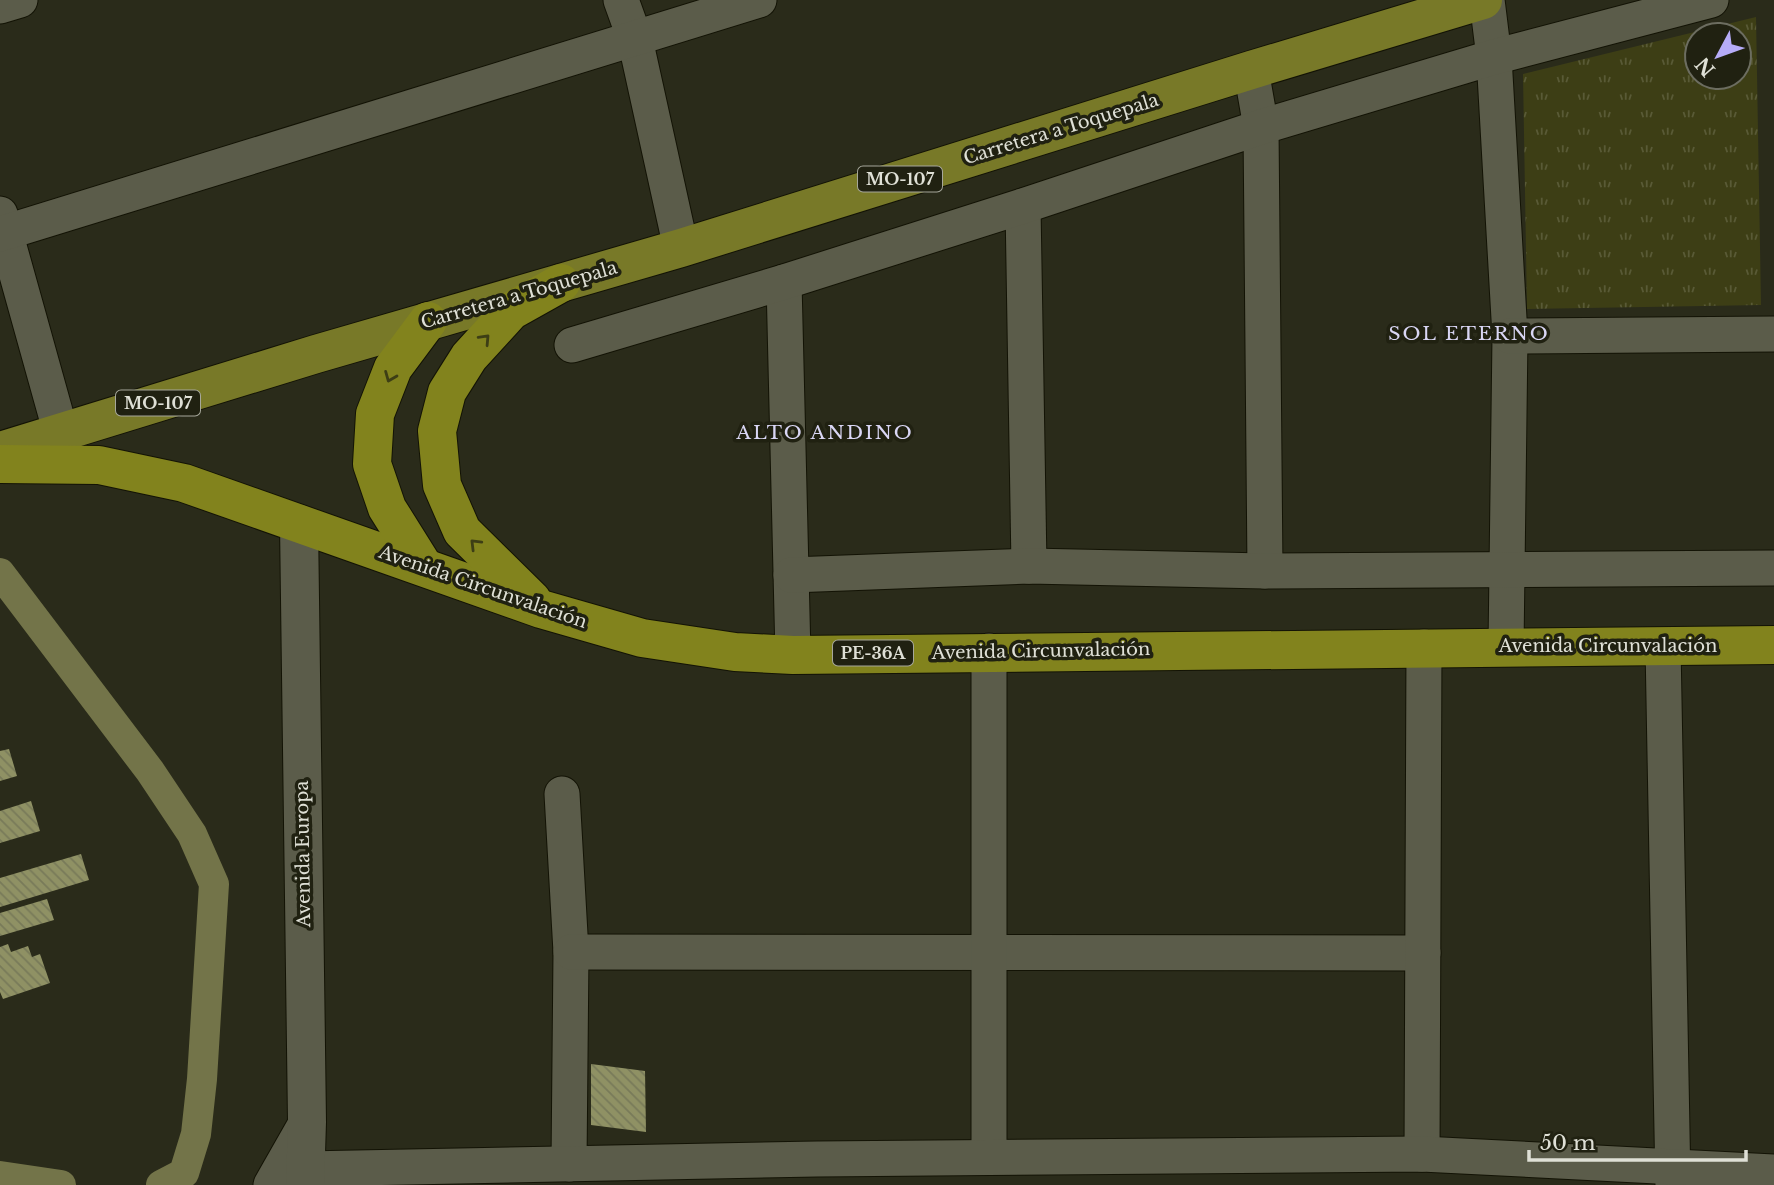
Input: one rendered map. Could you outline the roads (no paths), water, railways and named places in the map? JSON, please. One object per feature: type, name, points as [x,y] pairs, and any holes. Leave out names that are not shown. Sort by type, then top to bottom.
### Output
[{"type":"highway","points":[[541,608],[462,531],[442,485],[437,430],[447,392],[469,356],[512,311],[561,283]]},
{"type":"highway","points":[[424,567],[387,508],[372,464],[375,414],[393,368],[428,321]]},
{"type":"highway","name":"Avenida Circunvalación","points":[[0,464],[99,465],[184,483],[541,608],[642,638],[735,652],[793,655],[1774,645]]},
{"type":"main road","name":"Carretera a Toquepala","points":[[61,433],[317,354],[681,248],[1485,0]]},
{"type":"main road","name":"MO-107","points":[[0,451],[61,433]]},
{"type":"main road","name":"Avenida Europa","points":[[299,524],[307,1122],[305,1177]]},
{"type":"street","points":[[0,6],[20,0]]},
{"type":"street","points":[[621,0],[635,39],[681,248]]},
{"type":"street","points":[[61,433],[2,227],[760,0]]},
{"type":"street","points":[[1485,0],[1494,58],[1510,336],[1506,647]]},
{"type":"street","points":[[572,345],[784,282],[1261,127],[1494,58],[1712,0]]},
{"type":"street","points":[[1251,70],[1261,127],[1265,571]]},
{"type":"street","points":[[1023,206],[1028,566]]},
{"type":"street","points":[[784,282],[793,655]]},
{"type":"street","points":[[1510,336],[1774,334]]},
{"type":"street","points":[[792,575],[1028,566],[1265,571],[1774,568]]},
{"type":"street","points":[[1663,646],[1673,1177]]},
{"type":"street","points":[[1422,1154],[1424,647]]},
{"type":"street","points":[[989,651],[989,1157]]},
{"type":"street","points":[[562,794],[571,952],[569,1164]]},
{"type":"street","points":[[571,952],[1423,953]]},
{"type":"street","points":[[271,1185],[307,1122]]},
{"type":"street","points":[[305,1177],[569,1164],[817,1172],[989,1157],[1166,1170],[1422,1154],[1673,1177],[1774,1172]]},
{"type":"waterway","points":[[0,573],[150,771],[192,834],[214,884],[196,1134],[184,1173],[161,1185]]},
{"type":"waterway","points":[[0,1176],[61,1185]]},
{"type":"district","name":"SOL ETERNO","points":[[1469,333]]},
{"type":"district","name":"ALTO ANDINO","points":[[825,432]]}]
